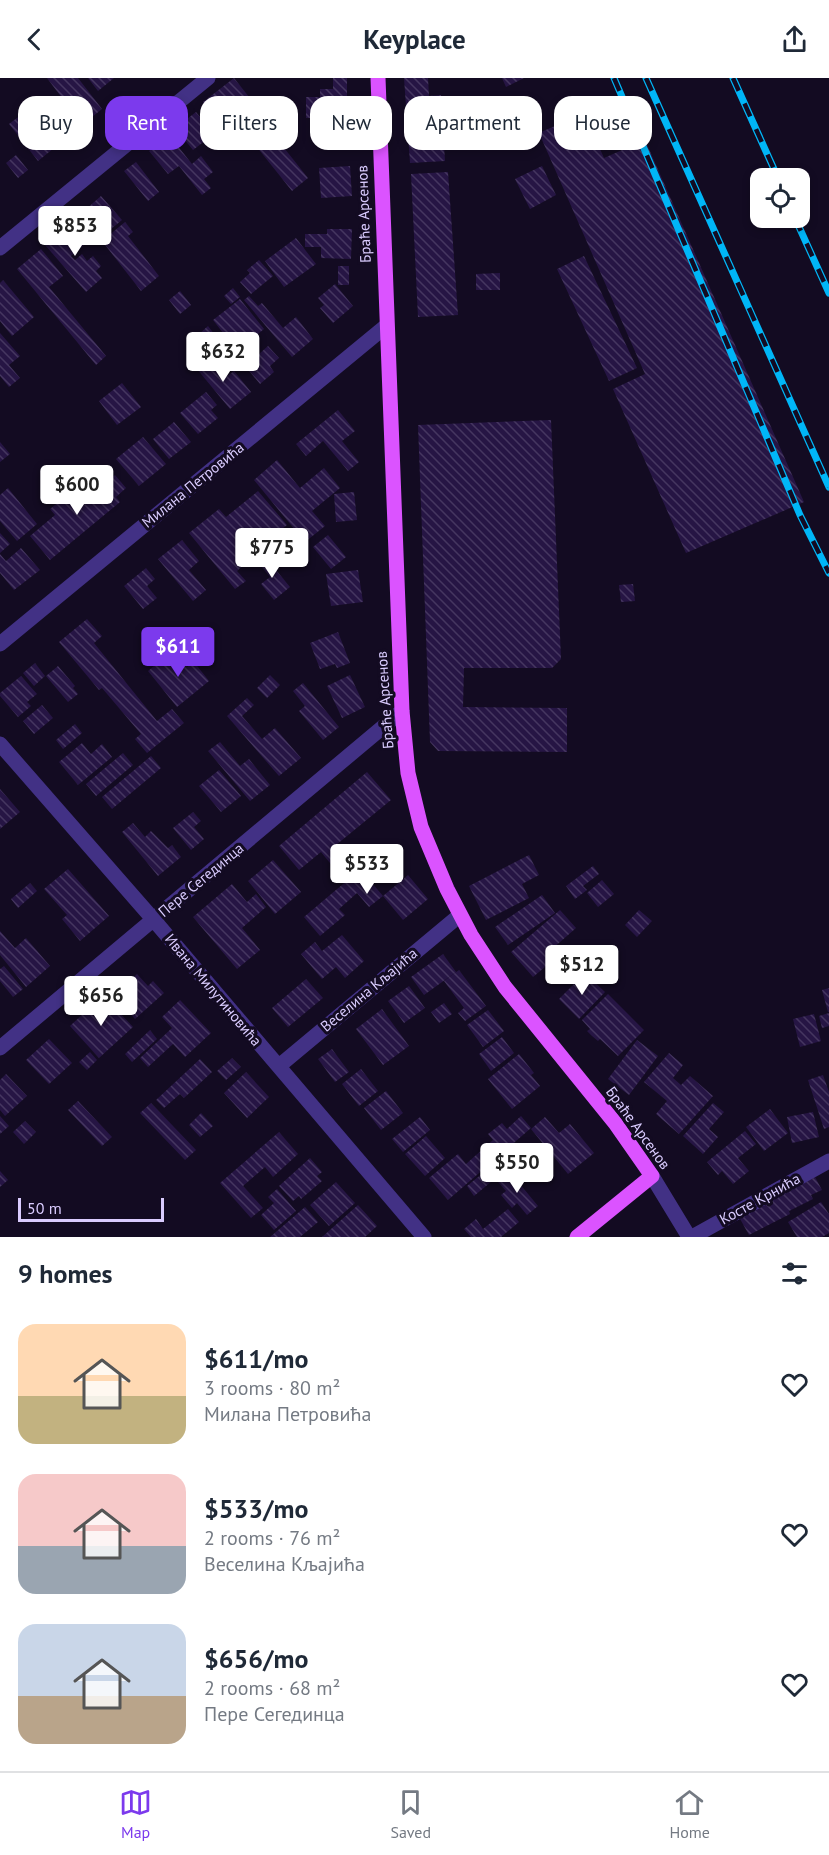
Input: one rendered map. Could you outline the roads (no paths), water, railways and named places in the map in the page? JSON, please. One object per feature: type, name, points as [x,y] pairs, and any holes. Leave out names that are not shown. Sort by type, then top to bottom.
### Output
[{"type":"main road","name":"Браће Арсенов","points":[[378,78],[402,711],[408,773],[421,828],[460,915],[505,987],[615,1123],[652,1176]]},
{"type":"main road","points":[[577,1237],[652,1176]]},
{"type":"street","points":[[0,248],[208,78]]},
{"type":"street","name":"Милана Петровића","points":[[0,644],[386,327]]},
{"type":"street","name":"Пере Сегединца","points":[[0,1048],[402,711]]},
{"type":"street","name":"Ивана Милутиновића","points":[[0,744],[153,919],[424,1237]]},
{"type":"street","name":"Веселина Кљајића","points":[[279,1066],[460,915]]},
{"type":"street","name":"Косте Крнића","points":[[690,1237],[829,1161]]},
{"type":"street","name":"Браће Арсенов","points":[[652,1176],[690,1237]]},
{"type":"railway","points":[[614,78],[800,515],[829,573]]},
{"type":"railway","points":[[646,78],[829,487]]},
{"type":"railway","points":[[733,78],[774,168]]},
{"type":"railway","points":[[800,228],[829,293]]}]
